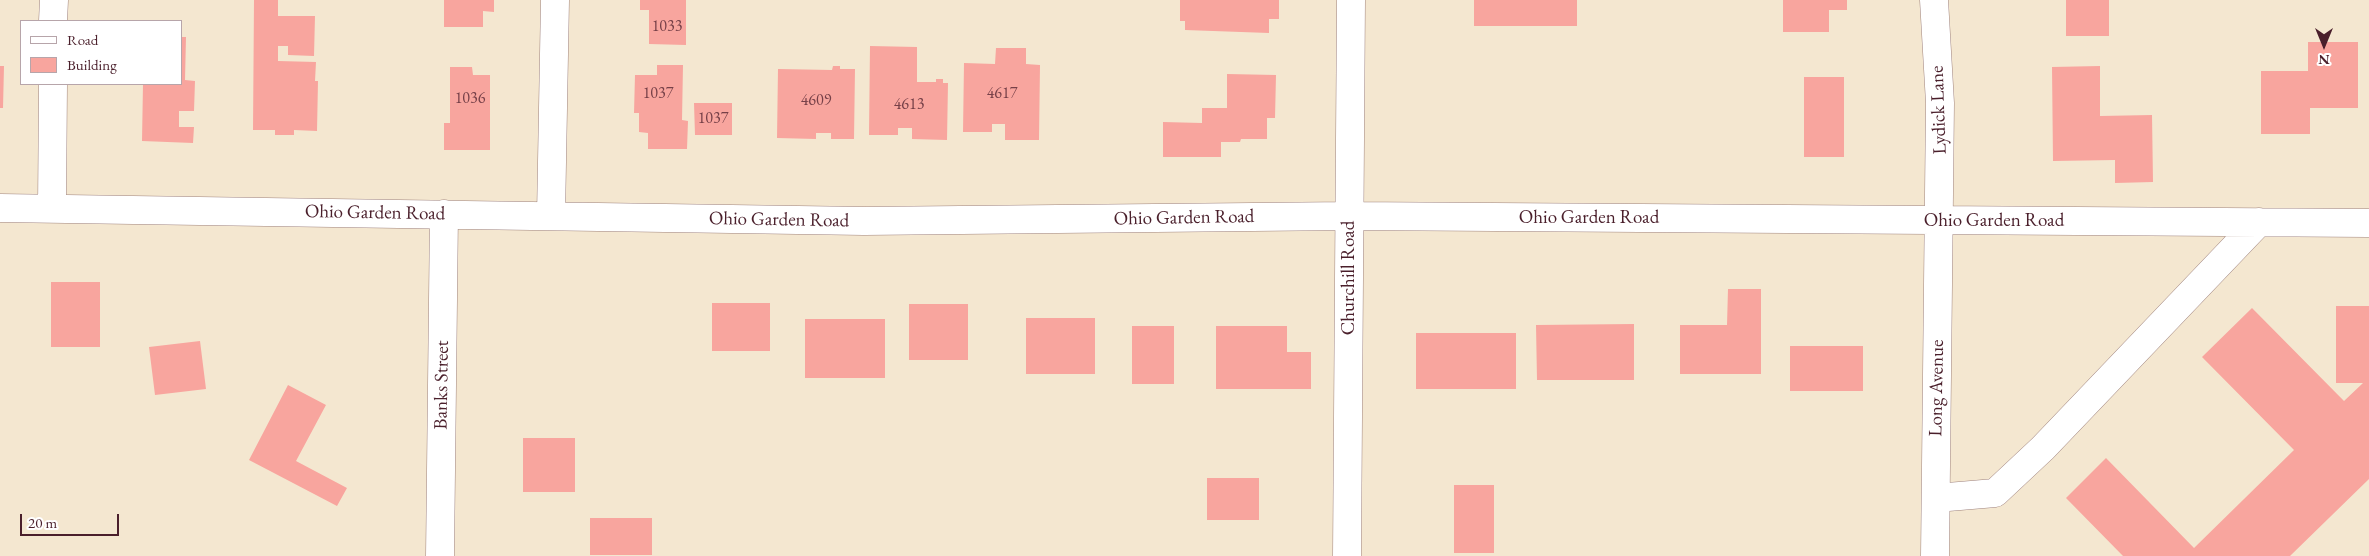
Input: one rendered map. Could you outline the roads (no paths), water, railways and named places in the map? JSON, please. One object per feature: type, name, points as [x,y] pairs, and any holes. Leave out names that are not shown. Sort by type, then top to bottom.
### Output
[{"type":"street","points":[[53,20],[54,0]]},
{"type":"street","points":[[551,216],[555,0]]},
{"type":"street","name":"Churchill Road","points":[[1348,556],[1351,0]]},
{"type":"street","name":"Lydick Lane","points":[[1934,0],[1940,103],[1940,221]]},
{"type":"street","points":[[52,208],[53,85]]},
{"type":"street","name":"Ohio Garden Road","points":[[0,208],[864,221],[1349,216],[2369,223]]},
{"type":"street","name":"Banks Street","points":[[440,556],[444,214]]},
{"type":"street","name":"Long Avenue","points":[[1934,556],[1940,221]]},
{"type":"street","points":[[1936,498],[1995,493],[2044,448],[2259,222]]}]
